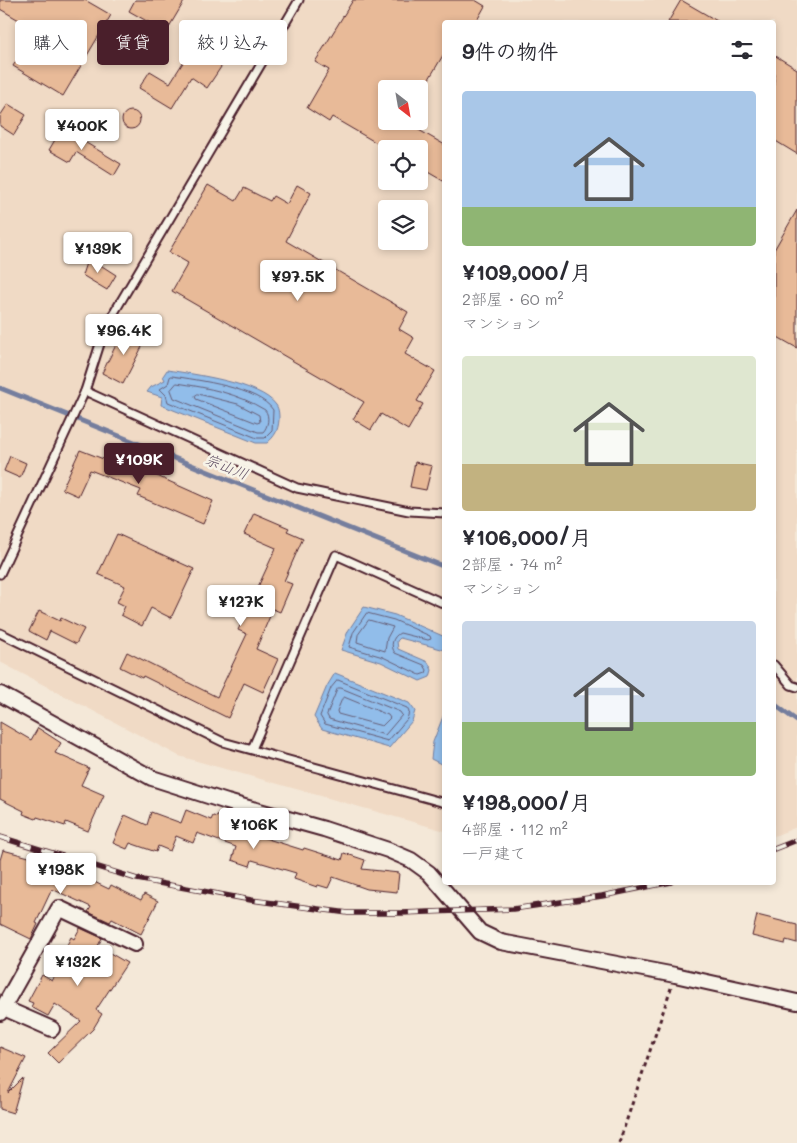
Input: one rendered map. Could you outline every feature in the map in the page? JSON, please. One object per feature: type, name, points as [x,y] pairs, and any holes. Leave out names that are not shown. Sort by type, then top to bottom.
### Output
[{"type":"street","points":[[0,694],[152,778],[227,802],[324,829],[388,850],[410,860],[429,873],[480,932],[500,942],[675,975],[797,1002]]},
{"type":"street","points":[[52,1029],[2,1011],[59,908],[135,944]]},
{"type":"lane","points":[[0,574],[85,391],[105,328],[299,0]]},
{"type":"lane","points":[[85,391],[296,488],[409,511],[442,513]]},
{"type":"lane","points":[[252,749],[336,555],[442,603]]},
{"type":"lane","points":[[0,633],[223,742],[442,802]]},
{"type":"lane","points":[[776,667],[791,685],[797,687]]},
{"type":"path","points":[[619,1143],[675,975]]},
{"type":"shaded area","points":[[0,0],[797,0],[797,827],[776,835],[776,20],[442,20],[442,830],[179,756],[0,662]]},
{"type":"water","points":[[167,370],[242,385],[268,397],[278,410],[279,420],[276,433],[267,443],[256,443],[161,405],[162,397],[147,392],[151,387],[165,380],[163,376]]},
{"type":"water","points":[[364,607],[395,615],[442,636],[442,649],[400,638],[397,641],[398,649],[428,662],[432,670],[430,677],[420,681],[381,662],[341,650],[348,631]]},
{"type":"water","points":[[335,673],[409,703],[415,711],[412,721],[389,748],[322,729],[314,717],[327,686]]},
{"type":"water","points":[[442,719],[442,764],[431,759],[433,742]]},
{"type":"building","points":[[0,0],[85,0],[111,15],[108,20],[97,20],[97,39],[87,56],[87,20],[19,20],[0,9]]},
{"type":"building","points":[[135,0],[185,0],[169,27],[169,20],[145,20],[129,11]]},
{"type":"building","points":[[353,0],[475,0],[485,6],[477,20],[442,20],[442,57],[428,81],[378,80],[378,130],[419,130],[442,143],[442,180],[428,172],[428,140],[378,140],[378,144],[332,117],[329,122],[307,108],[329,70],[315,62]]},
{"type":"building","points":[[681,0],[716,20],[669,20]]},
{"type":"building","points":[[776,56],[797,69],[797,154],[776,141]]},
{"type":"building","points":[[15,63],[15,65],[81,65],[63,96],[13,66]]},
{"type":"building","points":[[181,65],[222,65],[207,88],[191,77],[172,108],[139,88],[150,71],[170,83]]},
{"type":"building","points":[[8,104],[26,115],[14,135],[0,126],[0,116]]},
{"type":"building","points":[[131,111],[137,114],[140,120],[137,126],[131,129],[125,126],[122,120],[125,114]]},
{"type":"building","points":[[63,126],[84,139],[83,141],[121,164],[114,176],[76,152],[70,162],[49,150]]},
{"type":"building","points":[[208,185],[236,201],[244,188],[270,201],[273,196],[287,204],[297,185],[311,193],[286,241],[408,312],[399,329],[414,338],[405,354],[435,371],[417,401],[423,404],[408,430],[381,414],[371,430],[353,419],[364,402],[172,291],[188,263],[169,252]]},
{"type":"building","points":[[797,210],[797,348],[776,336],[776,247]]},
{"type":"building","points":[[88,257],[116,275],[107,290],[82,275]]},
{"type":"building","points":[[124,329],[146,339],[123,384],[102,373]]},
{"type":"building","points":[[80,450],[106,460],[108,454],[213,501],[203,524],[138,496],[141,490],[90,470],[78,496],[62,489]]},
{"type":"building","points":[[10,456],[26,463],[20,478],[4,471]]},
{"type":"building","points":[[415,462],[432,466],[426,490],[410,487]]},
{"type":"building","points":[[254,513],[289,528],[287,531],[303,538],[284,581],[292,584],[280,612],[273,609],[256,649],[278,659],[263,692],[244,683],[228,718],[143,676],[142,678],[120,667],[127,652],[217,697],[247,634],[238,630],[276,548],[244,534]]},
{"type":"building","points":[[117,534],[194,569],[171,618],[151,608],[142,626],[121,615],[125,606],[117,602],[125,586],[98,574]]},
{"type":"building","points":[[39,611],[60,621],[61,618],[84,629],[76,644],[50,631],[46,640],[29,631]]},
{"type":"building","points":[[0,722],[31,740],[38,728],[61,743],[55,753],[89,768],[81,785],[104,795],[88,831],[66,822],[65,826],[37,817],[36,819],[23,814],[24,811],[0,799]]},
{"type":"building","points":[[186,810],[211,820],[213,816],[217,817],[219,813],[239,820],[236,827],[303,850],[304,848],[342,860],[344,853],[365,860],[362,869],[399,873],[397,892],[367,889],[333,877],[328,888],[318,885],[317,887],[294,879],[296,873],[252,860],[250,866],[232,860],[236,847],[197,833],[193,843],[176,836],[170,851],[158,846],[156,852],[130,843],[127,849],[113,843],[125,815],[147,825],[151,812],[181,823]]},
{"type":"building","points":[[3,850],[29,857],[31,854],[60,866],[59,868],[87,881],[88,879],[109,889],[111,885],[141,900],[144,894],[158,901],[141,934],[112,919],[110,922],[88,912],[91,907],[52,889],[36,923],[38,924],[31,939],[0,924],[0,860]]},
{"type":"building","points":[[757,915],[797,925],[797,943],[786,940],[785,944],[752,936]]},
{"type":"building","points":[[80,928],[102,938],[98,946],[127,963],[96,1010],[102,1014],[93,1029],[58,1063],[48,1053],[81,1021],[55,1004],[48,1016],[31,1007],[33,1003],[28,1001],[42,975],[52,981],[66,957],[62,955],[71,937],[74,939]]},
{"type":"building","points":[[0,1047],[26,1058],[8,1093],[23,1078],[13,1113],[0,1109]]},
{"type":"waterway","name":"宗山川","points":[[0,388],[442,566]]},
{"type":"waterway","name":"宗山川","points":[[776,705],[797,721]]},
{"type":"railway","points":[[0,837],[137,879],[251,900],[348,913],[513,909],[602,896],[656,885]]},
{"type":"railway","points":[[776,848],[797,840]]}]
